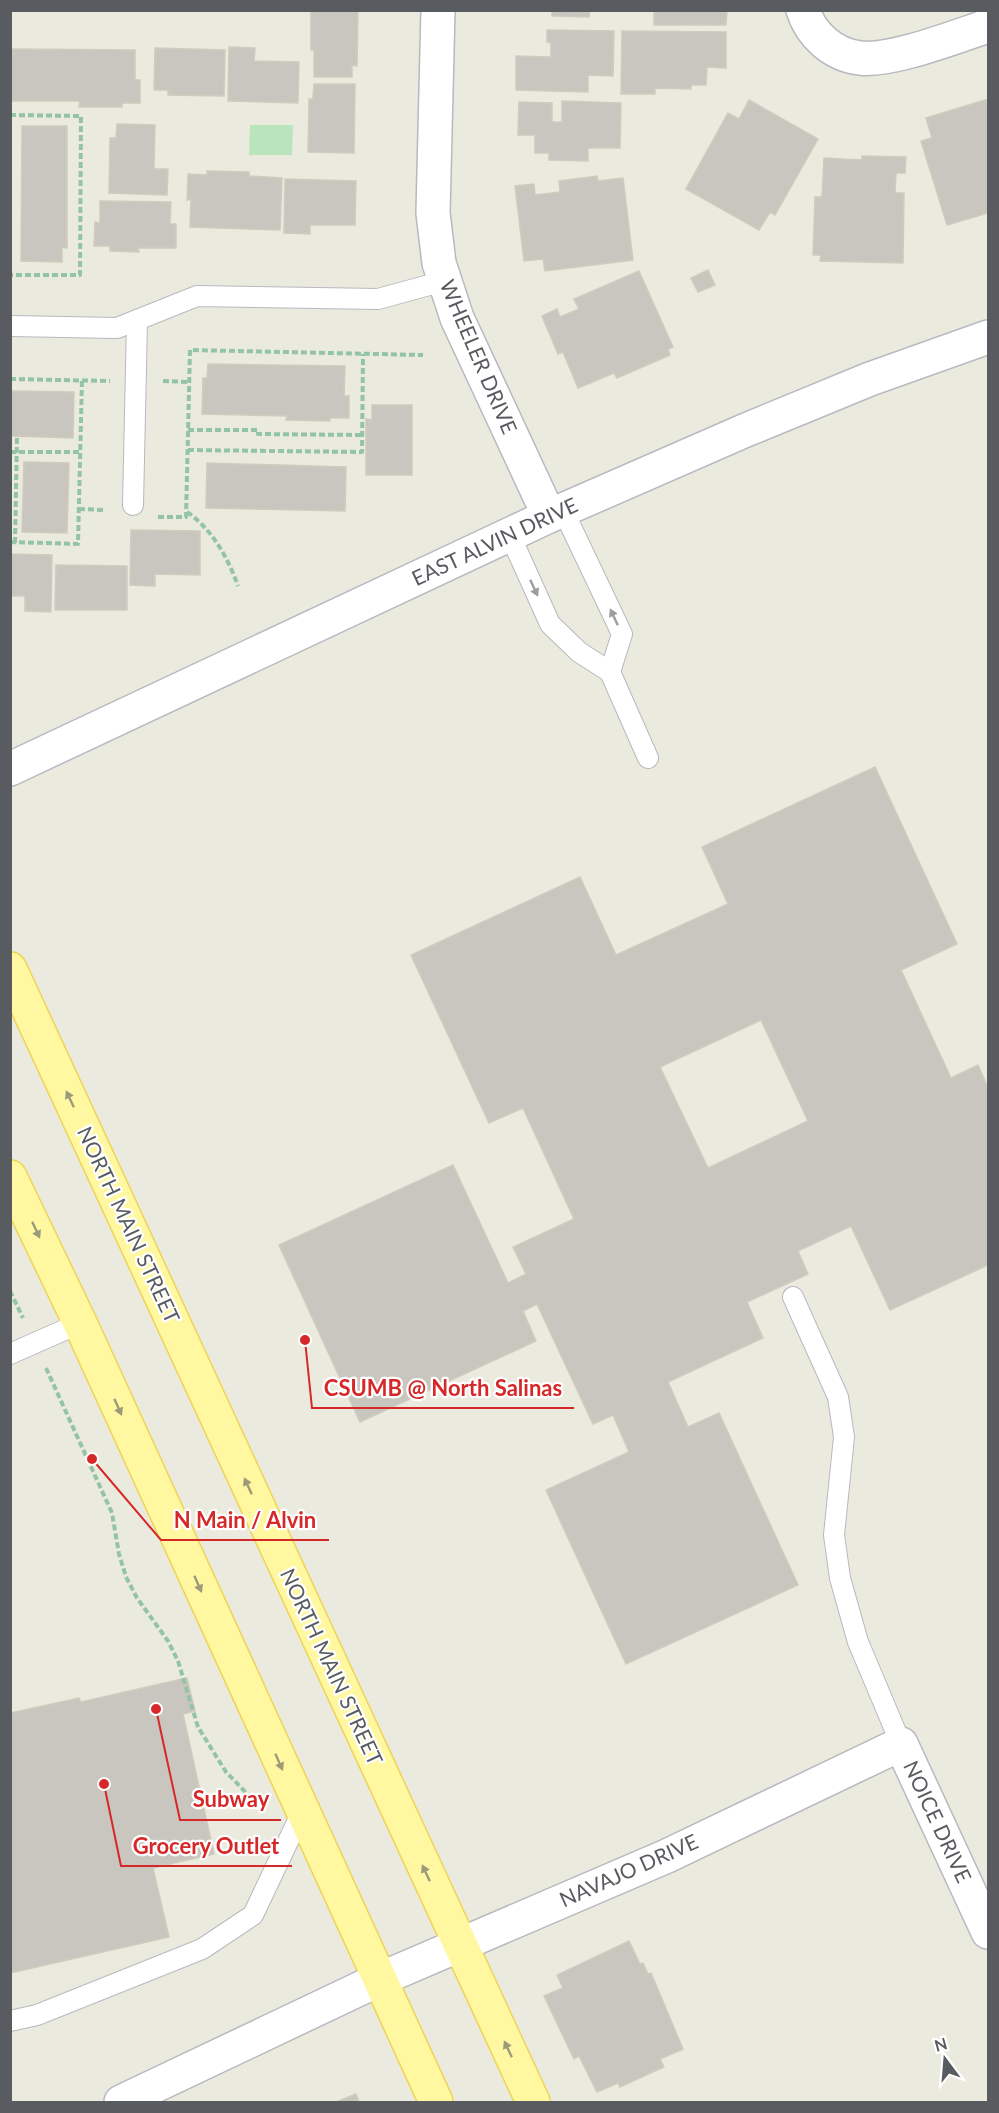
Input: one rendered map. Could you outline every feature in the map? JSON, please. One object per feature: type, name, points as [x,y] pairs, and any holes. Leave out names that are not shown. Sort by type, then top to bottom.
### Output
[{"type":"main road","name":"NORTH MAIN STREET","points":[[10,969],[533,2103]]},
{"type":"main road","points":[[10,1177],[80,1323],[436,2103]]},
{"type":"street","name":"WHEELER DRIVE","points":[[438,10],[433,213],[435,241],[444,281],[471,350],[556,513]]},
{"type":"street","points":[[802,10],[812,31],[822,41],[834,49],[860,58],[878,58],[903,52],[988,26]]},
{"type":"street","name":"EAST ALVIN DRIVE","points":[[10,770],[556,513],[860,383],[988,337]]},
{"type":"street","name":"NAVAJO DRIVE","points":[[121,2103],[378,1980],[667,1856],[901,1744]]},
{"type":"street","name":"NOICE DRIVE","points":[[901,1744],[988,1932]]},
{"type":"lane","points":[[10,326],[117,328],[197,296],[378,299],[444,281]]},
{"type":"lane","points":[[124,508],[136,381],[137,321]]},
{"type":"lane","points":[[556,513],[622,634],[609,672]]},
{"type":"lane","points":[[510,535],[550,624],[579,652],[609,672],[648,758]]},
{"type":"lane","points":[[793,1297],[838,1397],[844,1437],[834,1535],[840,1578],[858,1642],[901,1744]]},
{"type":"lane","points":[[10,1354],[80,1323]]},
{"type":"lane","points":[[10,2021],[37,2015],[202,1949],[253,1915],[302,1812]]},
{"type":"path","points":[[10,115],[81,116],[80,275],[10,275]]},
{"type":"path","points":[[151,517],[186,517],[190,350],[423,355]]},
{"type":"path","points":[[188,450],[362,452],[363,354]]},
{"type":"path","points":[[10,379],[189,382]]},
{"type":"path","points":[[17,436],[13,543],[78,544],[82,380]]},
{"type":"path","points":[[188,430],[258,430],[258,434],[363,435]]},
{"type":"path","points":[[10,452],[80,452]]},
{"type":"path","points":[[79,509],[124,508]]},
{"type":"path","points":[[187,511],[206,528],[215,541],[238,586]]},
{"type":"path","points":[[10,1291],[112,1513],[119,1554],[126,1577],[137,1598],[168,1641],[178,1661],[198,1727],[226,1772],[260,1807]]},
{"type":"green space","points":[[250,125],[293,125],[292,155],[249,155]]},
{"type":"building","points":[[311,10],[358,10],[357,66],[352,65],[352,77],[314,77]]},
{"type":"building","points":[[552,10],[590,10],[589,17],[552,16]]},
{"type":"building","points":[[654,10],[727,10],[726,25],[654,25]]},
{"type":"building","points":[[547,30],[614,31],[613,76],[588,75],[588,92],[516,90],[516,56],[551,57],[551,43],[547,42]]},
{"type":"building","points":[[622,31],[726,32],[726,68],[707,67],[706,85],[691,85],[691,89],[655,88],[655,94],[621,94]]},
{"type":"building","points":[[229,47],[255,48],[254,61],[299,62],[298,103],[228,101]]},
{"type":"building","points":[[155,48],[225,50],[224,96],[168,95],[168,90],[154,90]]},
{"type":"building","points":[[10,49],[135,50],[135,80],[140,80],[140,103],[122,103],[122,107],[79,107],[80,101],[10,101]]},
{"type":"building","points":[[314,84],[355,84],[354,153],[308,152],[309,99],[313,99]]},
{"type":"building","points":[[988,99],[988,213],[947,225],[921,141],[932,138],[926,118]]},
{"type":"building","points":[[749,100],[818,139],[775,215],[770,212],[759,230],[686,189],[728,113],[739,119]]},
{"type":"building","points":[[562,101],[621,103],[620,148],[588,148],[588,161],[549,160],[549,153],[535,153],[535,135],[518,135],[519,102],[552,103],[552,122],[562,122]]},
{"type":"building","points":[[117,124],[155,125],[154,169],[168,169],[167,195],[109,193],[110,138],[116,138]]},
{"type":"building","points":[[22,126],[67,126],[67,248],[62,247],[62,262],[21,261]]},
{"type":"building","points":[[862,156],[906,157],[905,173],[896,173],[895,193],[904,193],[903,263],[820,261],[821,255],[813,255],[815,197],[822,197],[824,158],[862,160]]},
{"type":"building","points":[[207,171],[249,172],[249,176],[282,178],[280,230],[190,227],[191,199],[187,200],[188,174],[207,175]]},
{"type":"building","points":[[597,176],[598,181],[623,178],[633,260],[545,271],[543,259],[524,261],[515,186],[534,184],[535,195],[560,192],[559,181]]},
{"type":"building","points":[[285,179],[356,181],[355,225],[310,225],[310,234],[284,233]]},
{"type":"building","points":[[100,201],[171,202],[170,224],[176,224],[176,248],[138,248],[139,252],[110,251],[110,246],[94,246],[95,222],[100,223]]},
{"type":"building","points":[[708,270],[715,285],[698,292],[691,278]]},
{"type":"building","points":[[639,271],[673,347],[668,349],[670,355],[617,378],[614,373],[578,388],[563,352],[558,354],[542,316],[557,309],[560,317],[579,309],[574,299]]},
{"type":"building","points":[[208,364],[345,366],[344,396],[349,396],[349,418],[330,418],[330,421],[286,420],[287,416],[202,414],[203,378],[207,378]]},
{"type":"building","points":[[10,391],[74,392],[73,438],[10,436]]},
{"type":"building","points":[[372,405],[412,405],[412,475],[366,475],[366,419],[372,420]]},
{"type":"building","points":[[24,462],[69,463],[67,533],[22,532]]},
{"type":"building","points":[[207,463],[346,467],[345,511],[206,508]]},
{"type":"building","points":[[131,530],[200,531],[200,575],[155,574],[155,586],[130,585]]},
{"type":"building","points":[[10,554],[52,555],[51,612],[25,611],[25,596],[10,596]]},
{"type":"building","points":[[56,565],[127,566],[127,610],[55,610]]},
{"type":"building","points":[[875,767],[957,944],[901,970],[951,1078],[978,1065],[988,1088],[988,1265],[890,1310],[851,1226],[798,1251],[808,1274],[747,1302],[763,1338],[668,1382],[688,1427],[719,1413],[798,1585],[626,1664],[546,1490],[629,1452],[613,1415],[593,1424],[537,1304],[523,1311],[536,1341],[360,1422],[279,1245],[453,1165],[508,1283],[526,1274],[513,1247],[574,1219],[523,1108],[489,1123],[411,955],[580,877],[616,955],[728,904],[702,847]],"holes":[[[761,1020],[808,1121],[708,1168],[660,1067]]]},
{"type":"building","points":[[187,1678],[195,1711],[183,1714],[214,1854],[153,1868],[169,1937],[10,1973],[10,1713],[79,1698],[81,1702]]},
{"type":"building","points":[[629,1941],[640,1964],[643,1963],[648,1974],[651,1973],[683,2049],[660,2059],[664,2067],[620,2087],[618,2083],[597,2092],[579,2056],[574,2059],[544,1996],[563,1988],[557,1975]]},
{"type":"building","points":[[356,2094],[359,2102],[336,2102]]},
{"type":"place","name":"CSUMB @ North Salinas","points":[[305,1340]]},
{"type":"place","name":"N Main / Alvin","points":[[92,1459]]},
{"type":"place","name":"Subway","points":[[156,1709]]},
{"type":"place","name":"Grocery Outlet","points":[[104,1784]]}]
